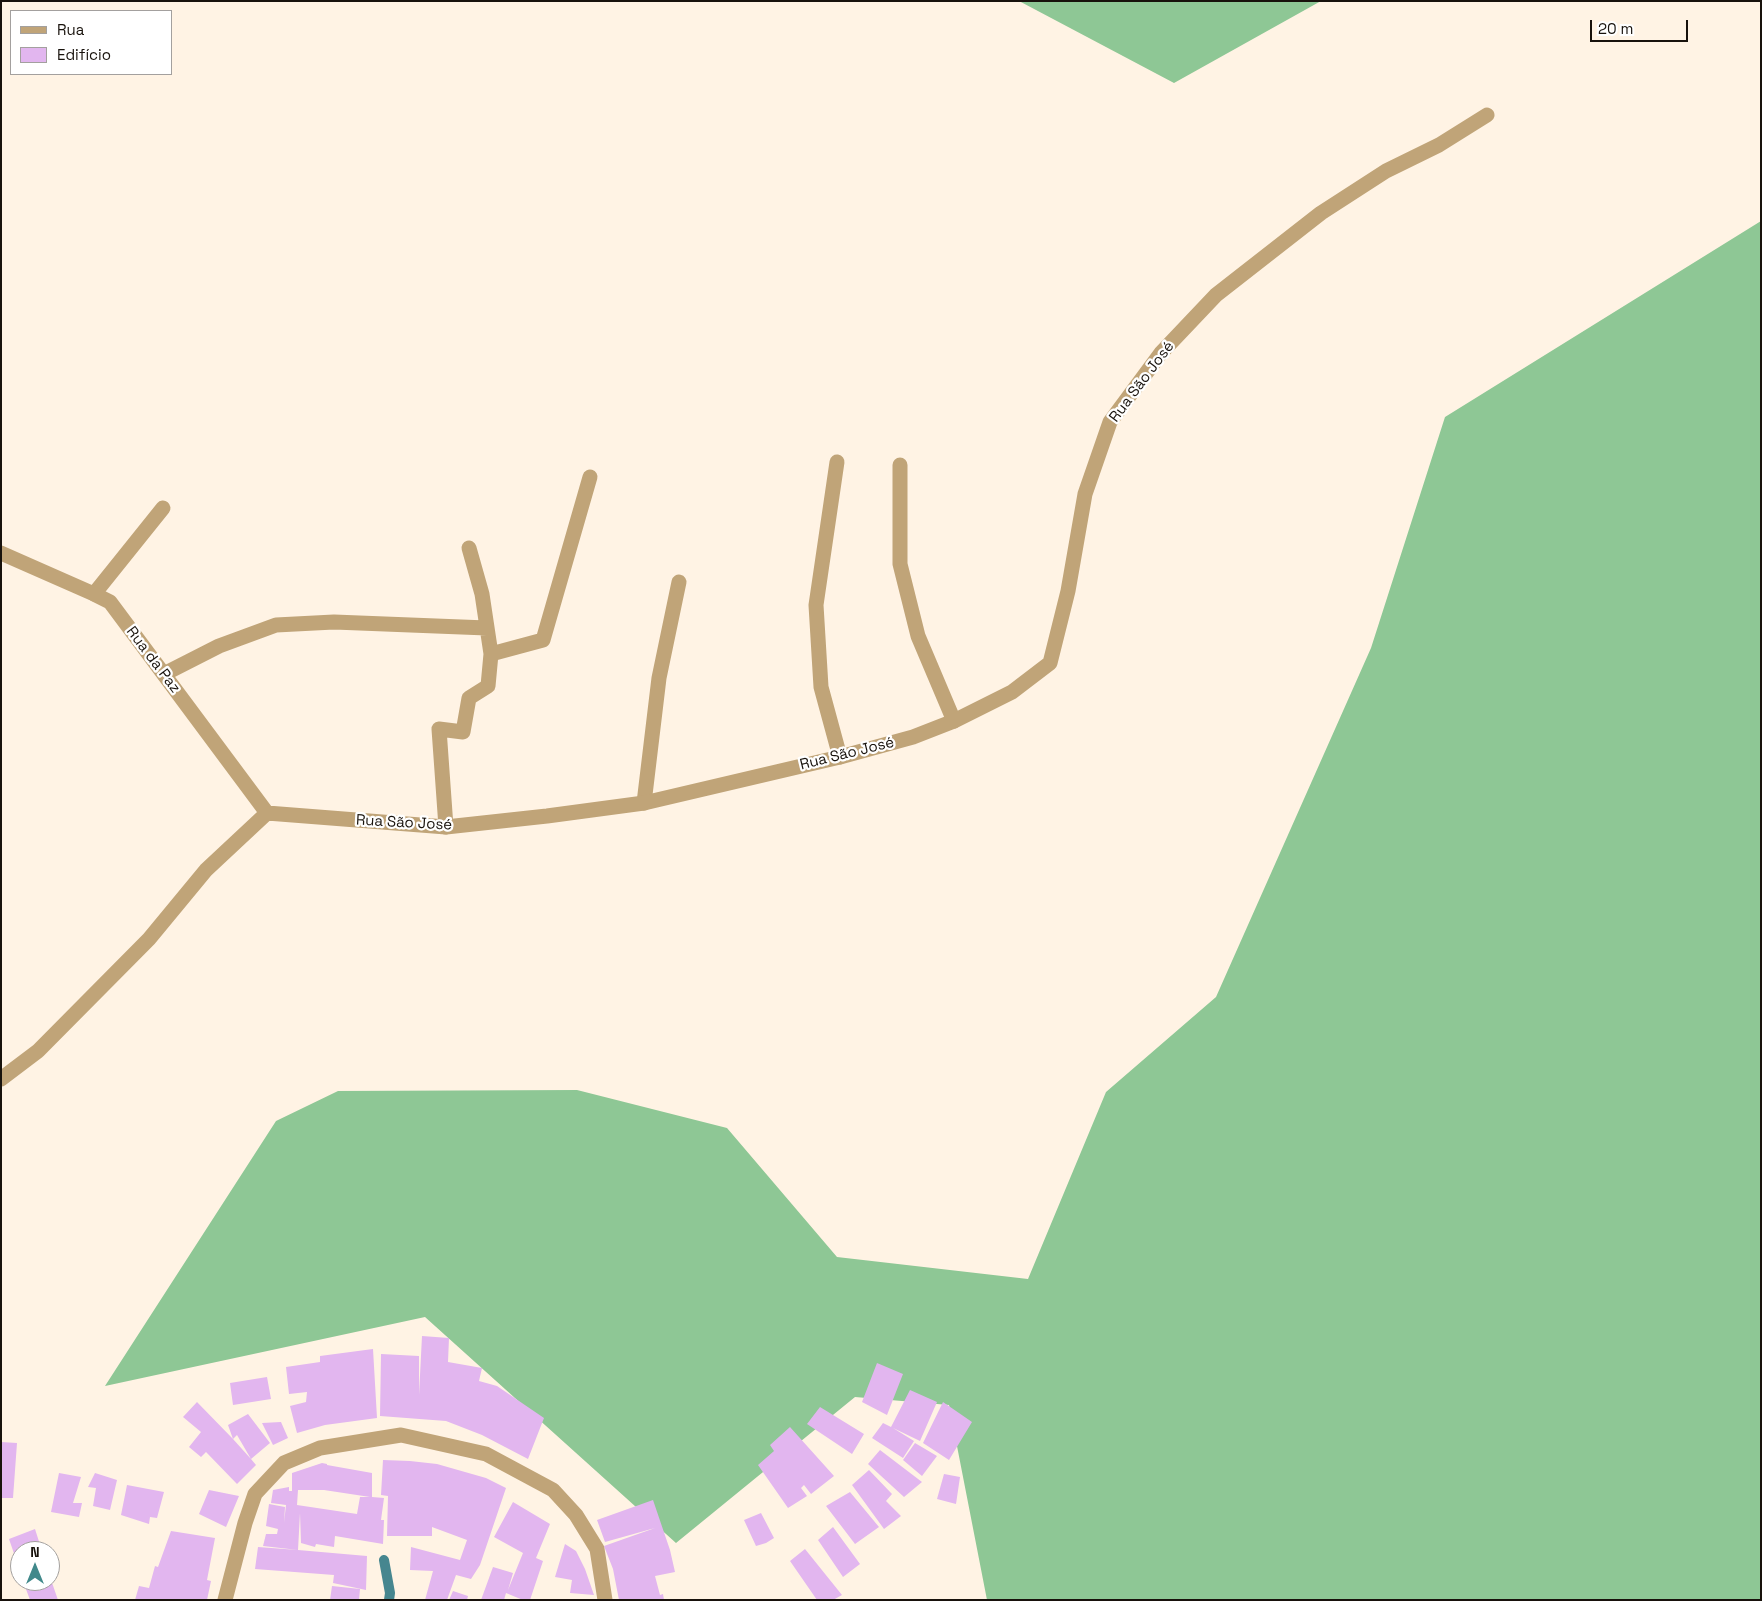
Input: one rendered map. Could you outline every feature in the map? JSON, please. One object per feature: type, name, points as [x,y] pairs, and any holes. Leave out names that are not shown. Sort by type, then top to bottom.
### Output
[{"type":"street","name":"Rua São José","points":[[267,813],[446,827],[644,803],[840,757],[913,737],[954,721],[1012,692],[1050,663],[1068,591],[1085,494],[1110,422],[1161,353],[1216,295],[1321,213],[1386,171],[1439,145],[1486,116]]},
{"type":"street","points":[[837,462],[816,605],[821,687],[840,757]]},
{"type":"street","points":[[900,465],[900,564],[918,636],[954,721]]},
{"type":"street","points":[[491,654],[543,640],[590,477]]},
{"type":"street","points":[[94,594],[163,508]]},
{"type":"street","points":[[446,827],[439,729],[463,732],[469,698],[488,686],[491,654],[482,594],[469,548]]},
{"type":"street","name":"Rua da Paz","points":[[1,553],[110,602],[267,813]]},
{"type":"street","points":[[644,803],[659,678],[679,582]]},
{"type":"street","points":[[164,674],[219,646],[276,625],[334,622],[487,628]]},
{"type":"street","points":[[1,1079],[38,1051],[149,940],[206,870],[267,813]]},
{"type":"street","points":[[225,1600],[245,1523],[255,1494],[284,1463],[320,1448],[401,1436],[486,1454],[553,1490],[576,1515],[596,1549],[605,1600]]},
{"type":"green space","points":[[1019,1],[1321,1],[1174,83]]},
{"type":"green space","points":[[1761,221],[1761,1600],[987,1600],[949,1405],[855,1397],[676,1543],[425,1317],[105,1386],[276,1121],[338,1091],[577,1090],[727,1128],[837,1257],[1028,1279],[1106,1092],[1216,997],[1371,648],[1445,417]]},
{"type":"building","points":[[422,1336],[449,1338],[448,1362],[482,1368],[479,1381],[497,1386],[544,1418],[528,1459],[482,1435],[446,1421],[380,1416],[381,1354],[419,1356],[419,1395]]},
{"type":"building","points":[[373,1349],[377,1418],[325,1425],[297,1433],[290,1406],[306,1402],[307,1392],[289,1394],[286,1367],[320,1362],[320,1356]]},
{"type":"building","points":[[877,1363],[903,1374],[887,1415],[862,1402]]},
{"type":"building","points":[[267,1377],[271,1399],[233,1405],[230,1383]]},
{"type":"building","points":[[910,1390],[937,1402],[920,1441],[893,1428],[914,1441],[903,1458],[872,1438],[883,1423],[891,1427]]},
{"type":"building","points":[[197,1402],[256,1465],[237,1484],[206,1452],[201,1457],[189,1447],[201,1432],[183,1417]]},
{"type":"building","points":[[943,1402],[972,1422],[949,1460],[923,1443]]},
{"type":"building","points":[[820,1407],[864,1434],[852,1454],[807,1424]]},
{"type":"building","points":[[248,1414],[270,1443],[251,1459],[237,1435],[233,1439],[228,1425]]},
{"type":"building","points":[[281,1422],[288,1438],[273,1445],[262,1423]]},
{"type":"building","points":[[790,1427],[834,1476],[811,1494],[804,1485],[801,1488],[807,1496],[788,1508],[758,1465],[774,1451],[770,1445]]},
{"type":"building","points":[[1,1442],[17,1443],[13,1498],[1,1498]]},
{"type":"building","points":[[915,1443],[937,1456],[922,1476],[903,1460]]},
{"type":"building","points":[[880,1450],[922,1482],[904,1497],[868,1464]]},
{"type":"building","points":[[383,1460],[437,1464],[486,1478],[506,1488],[480,1565],[471,1579],[456,1575],[447,1600],[425,1600],[433,1571],[410,1570],[411,1547],[460,1560],[467,1540],[432,1527],[432,1536],[387,1536],[388,1496],[381,1495]]},
{"type":"building","points":[[322,1463],[372,1473],[372,1497],[384,1498],[381,1520],[384,1520],[383,1544],[335,1536],[334,1547],[316,1544],[315,1547],[301,1543],[300,1513],[298,1550],[263,1546],[266,1534],[277,1534],[278,1529],[266,1526],[269,1504],[285,1507],[284,1523],[286,1505],[271,1503],[273,1490],[289,1487],[289,1491],[292,1491],[292,1473]],"holes":[[[298,1490],[324,1490],[370,1497],[360,1497],[357,1514],[297,1505]]]},
{"type":"building","points":[[869,1470],[892,1494],[886,1501],[901,1516],[884,1529],[852,1485]]},
{"type":"building","points":[[59,1473],[81,1477],[73,1503],[82,1503],[79,1517],[51,1512]]},
{"type":"building","points":[[95,1473],[117,1480],[110,1510],[93,1506],[96,1488],[88,1487]]},
{"type":"building","points":[[944,1474],[960,1477],[956,1504],[937,1499]]},
{"type":"building","points":[[127,1485],[164,1492],[157,1518],[150,1517],[149,1524],[121,1515]]},
{"type":"building","points":[[209,1490],[239,1496],[226,1527],[199,1514]]},
{"type":"building","points":[[850,1492],[879,1527],[855,1544],[826,1506]]},
{"type":"building","points":[[653,1500],[670,1550],[675,1572],[655,1576],[660,1595],[663,1594],[664,1600],[619,1600],[613,1569],[604,1546],[655,1528],[605,1542],[597,1520]]},
{"type":"building","points":[[513,1502],[550,1524],[536,1558],[543,1561],[530,1600],[523,1600],[506,1593],[504,1600],[481,1600],[493,1567],[513,1573],[508,1590],[523,1553],[494,1537]]},
{"type":"building","points":[[761,1513],[774,1538],[756,1546],[744,1520]]},
{"type":"building","points":[[833,1527],[860,1564],[843,1577],[818,1540]]},
{"type":"building","points":[[35,1529],[39,1541],[10,1542],[9,1539]]},
{"type":"building","points":[[171,1531],[215,1538],[207,1580],[211,1581],[207,1600],[135,1600],[139,1586],[149,1588],[155,1566],[158,1567]]},
{"type":"building","points":[[565,1544],[576,1551],[585,1569],[594,1595],[570,1593],[572,1580],[555,1577]]},
{"type":"building","points":[[258,1547],[367,1556],[366,1590],[333,1583],[334,1575],[255,1569]]},
{"type":"building","points":[[805,1549],[842,1595],[833,1600],[817,1600],[790,1561]]},
{"type":"building","points":[[332,1586],[360,1589],[359,1600],[330,1600]]},
{"type":"building","points":[[27,1591],[55,1591],[58,1600],[30,1600]]},
{"type":"building","points":[[453,1591],[468,1596],[467,1600],[449,1600]]},
{"type":"waterway","points":[[384,1560],[390,1593],[389,1600]]}]
